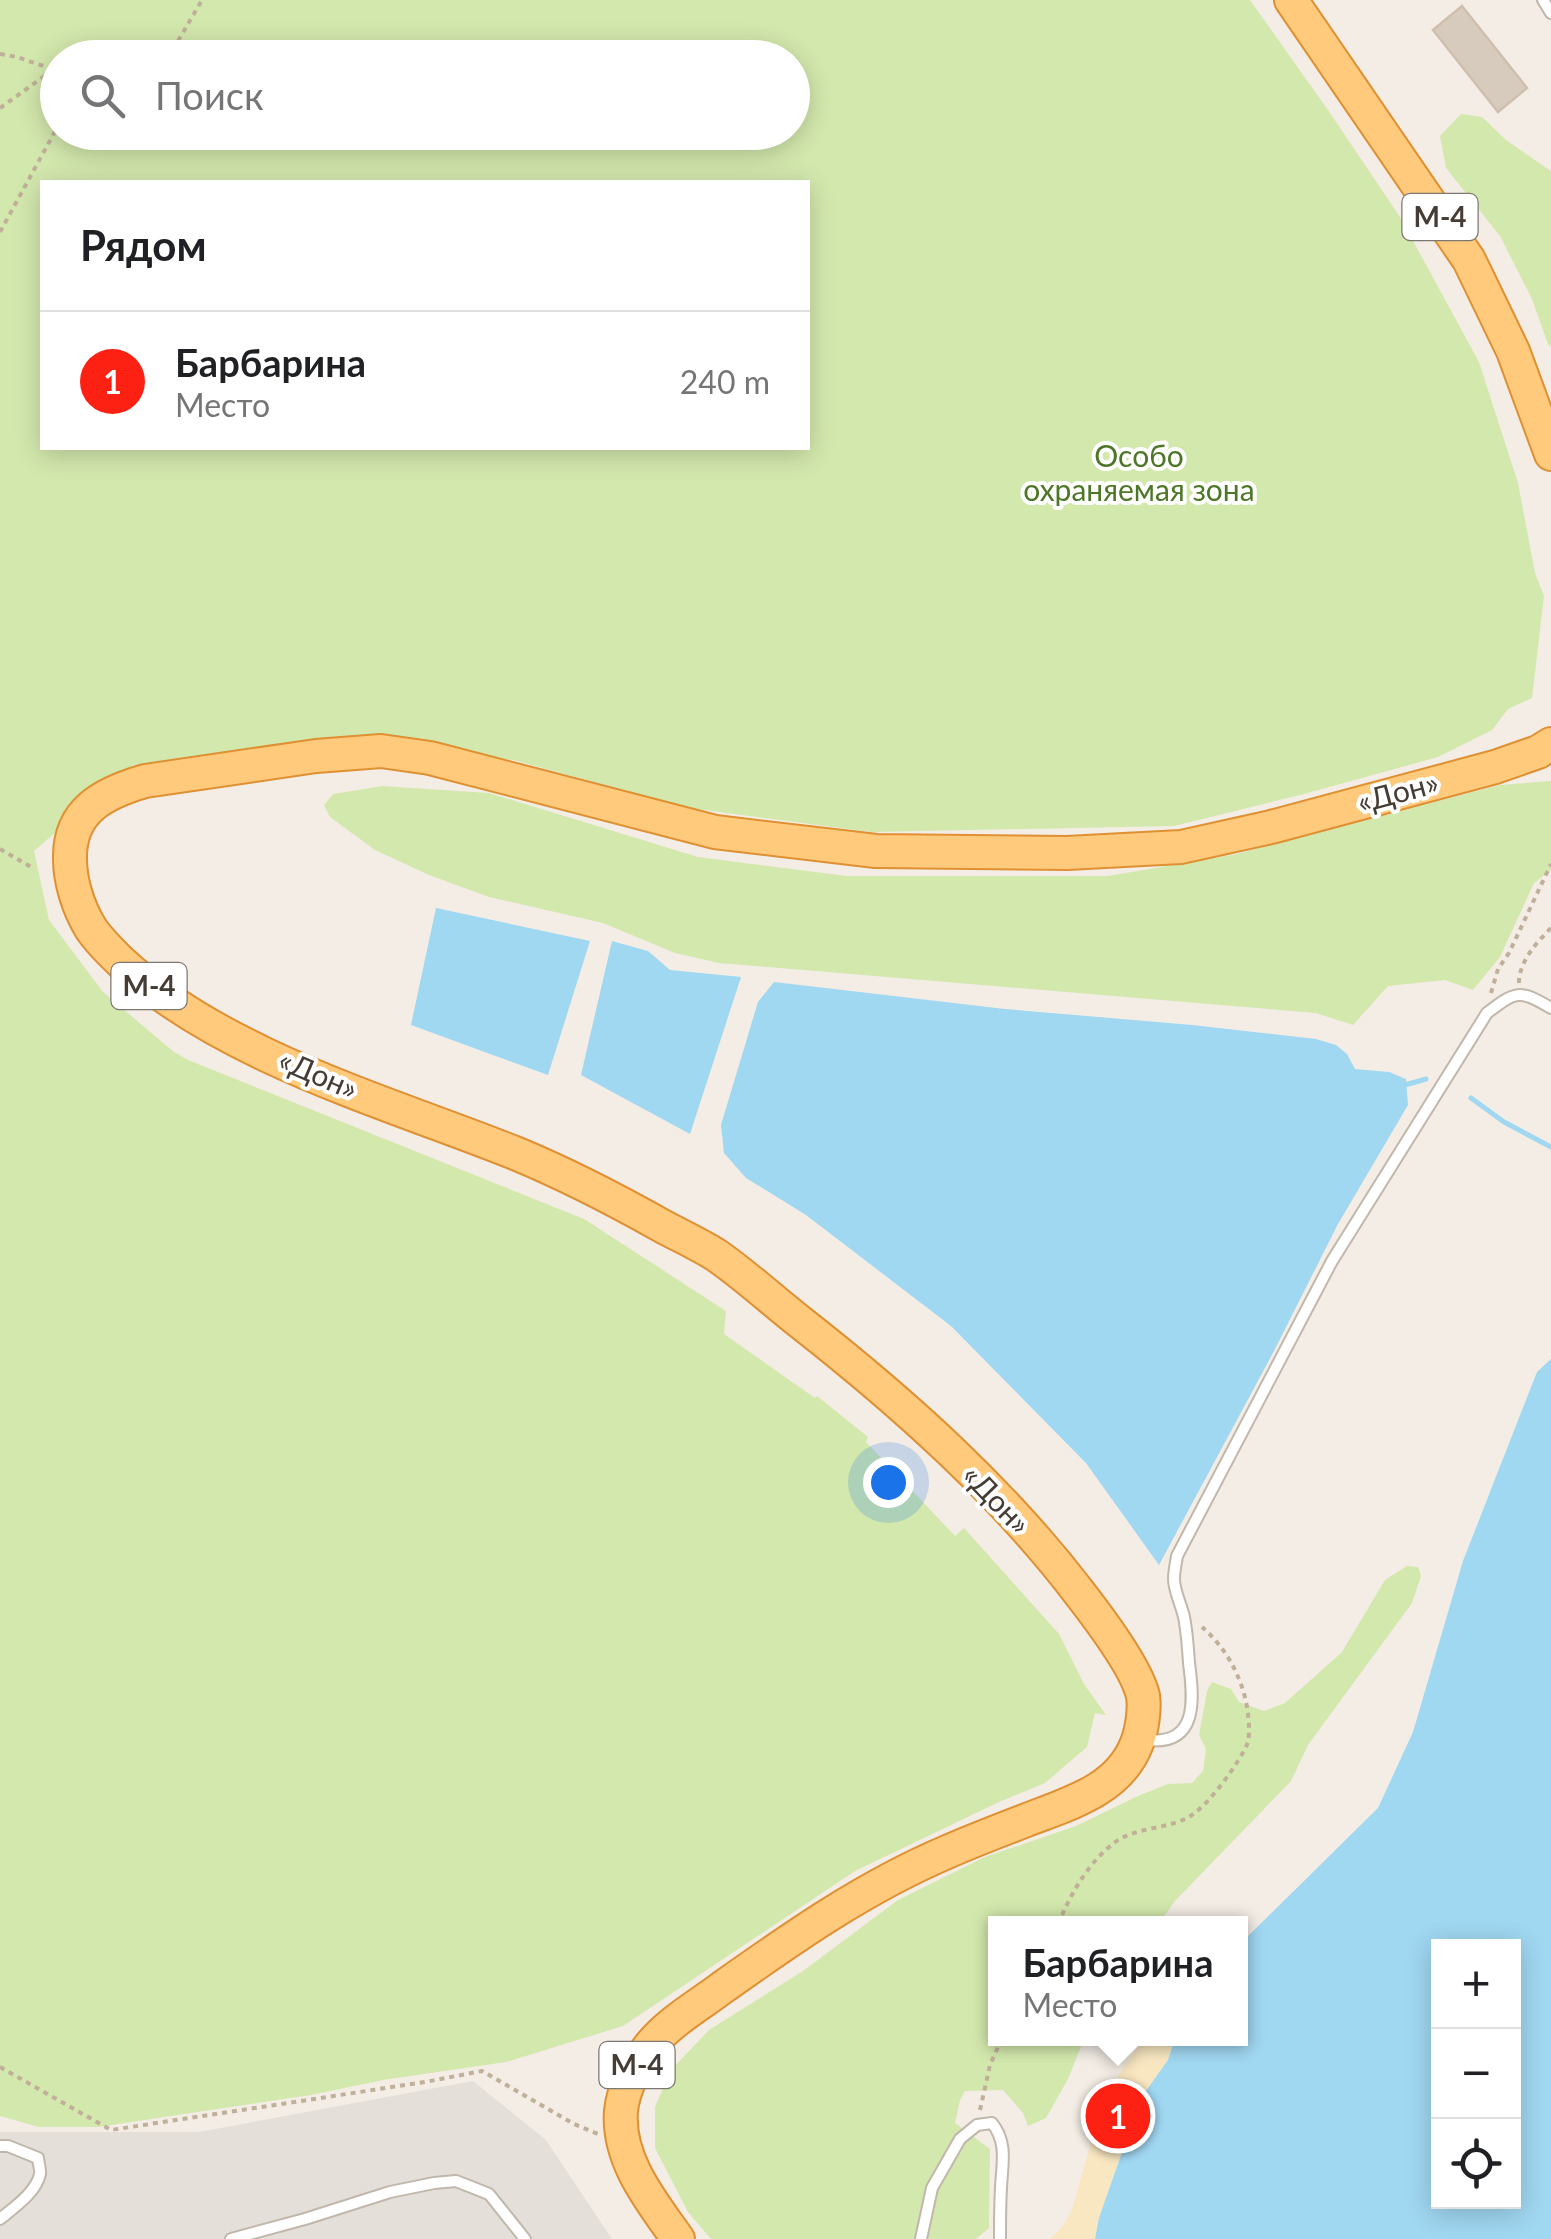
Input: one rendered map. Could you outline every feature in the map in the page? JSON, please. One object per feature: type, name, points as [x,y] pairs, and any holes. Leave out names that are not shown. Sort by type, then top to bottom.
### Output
[{"type":"highway","name":"М-4","points":[[1291,0],[1469,260],[1513,351],[1551,454]]},
{"type":"highway","name":"«Дон»","points":[[1139,1739],[1143,1696],[1133,1673],[1080,1594],[998,1499],[841,1354],[716,1256],[616,1200],[522,1156],[292,1066],[176,1006],[105,947],[89,926],[71,873],[69,853],[73,835],[95,801],[145,781],[316,756],[381,751],[430,758],[716,832],[876,850],[1066,853],[1181,847],[1495,767],[1551,744]]},
{"type":"highway","name":"М-4","points":[[678,2239],[641,2186],[623,2144],[621,2109],[632,2074],[646,2050],[667,2028],[784,1944],[889,1878],[1075,1802],[1102,1787],[1122,1769],[1139,1739]]},
{"type":"lane","points":[[1543,0],[1551,14]]},
{"type":"lane","points":[[1139,1739],[1162,1742],[1173,1738],[1183,1730],[1191,1714],[1184,1617],[1174,1581],[1177,1556],[1332,1261],[1484,1018],[1519,993],[1551,1008]]},
{"type":"lane","points":[[921,2239],[932,2188],[960,2139],[977,2125],[992,2123],[1001,2134],[1004,2158],[1000,2239]]},
{"type":"lane","points":[[0,2146],[38,2158],[41,2173],[20,2203],[0,2219]]},
{"type":"lane","points":[[231,2239],[390,2192],[456,2181],[489,2194],[525,2239]]},
{"type":"path","points":[[179,40],[202,0]]},
{"type":"path","points":[[0,54],[40,66]]},
{"type":"path","points":[[0,108],[40,80]]},
{"type":"path","points":[[0,232],[45,150]]},
{"type":"path","points":[[0,850],[31,867]]},
{"type":"path","points":[[1484,1018],[1498,969],[1510,953],[1551,864]]},
{"type":"path","points":[[1519,993],[1521,967],[1551,928]]},
{"type":"path","points":[[1062,1916],[1072,1892],[1116,1840],[1191,1816],[1219,1788],[1249,1740],[1248,1706],[1238,1676],[1215,1639],[1184,1617]]},
{"type":"path","points":[[977,2125],[990,2065],[998,2046]]},
{"type":"path","points":[[0,2067],[111,2130],[482,2071],[574,2124],[623,2144]]},
{"type":"shaded area","points":[[473,2081],[546,2140],[612,2239],[0,2239],[0,2132],[199,2132]]},
{"type":"green space","name":"Особо охраняемая зона","points":[[0,0],[1250,0],[1400,217],[1479,362],[1518,483],[1535,573],[1544,596],[1532,698],[1508,709],[1492,730],[1438,757],[1174,826],[871,832],[689,808],[513,760],[351,741],[133,765],[34,851],[49,920],[103,992],[174,1052],[584,1219],[726,1311],[724,1334],[817,1396],[868,1437],[866,1442],[955,1536],[964,1528],[1059,1634],[1084,1684],[1106,1715],[1095,1713],[1087,1747],[1045,1783],[855,1871],[623,2026],[506,2062],[98,2127],[39,2127],[0,2116]]},
{"type":"green space","points":[[1461,114],[1482,117],[1506,140],[1551,171],[1551,347],[1500,236],[1446,168],[1440,136]]},
{"type":"green space","points":[[1551,781],[1551,870],[1534,883],[1500,957],[1473,990],[1445,980],[1388,986],[1353,1025],[1316,1013],[719,963],[675,953],[603,923],[489,897],[429,875],[375,850],[330,817],[324,805],[333,794],[382,786],[489,793],[698,857],[847,876],[1108,876],[1237,854],[1500,785]]},
{"type":"green space","points":[[1407,1566],[1418,1567],[1421,1576],[1412,1603],[1308,1745],[1291,1781],[1164,1916],[988,1916],[988,2046],[1081,2046],[1046,2118],[1028,2126],[1023,2113],[1003,2090],[965,2091],[960,2100],[955,2123],[990,2149],[989,2228],[976,2239],[711,2239],[688,2212],[655,2148],[655,2107],[671,2070],[709,2030],[803,1971],[898,1900],[985,1857],[1076,1826],[1168,1784],[1192,1783],[1203,1771],[1206,1749],[1199,1735],[1212,1682],[1231,1689],[1239,1702],[1264,1711],[1285,1703],[1342,1652],[1385,1580]]},
{"type":"sand","points":[[1140,2046],[1173,2046],[1168,2060],[1141,2099],[1095,2239],[1050,2239],[1072,2208],[1107,2100]]},
{"type":"water","points":[[436,908],[590,941],[548,1075],[411,1025]]},
{"type":"water","points":[[612,941],[648,951],[670,970],[741,977],[690,1134],[581,1075]]},
{"type":"water","points":[[774,982],[1316,1039],[1336,1045],[1347,1054],[1355,1069],[1389,1072],[1406,1079],[1408,1105],[1338,1224],[1159,1565],[1086,1463],[951,1326],[806,1215],[746,1178],[724,1153],[721,1125],[758,1002]]},
{"type":"water","points":[[1551,1359],[1551,2239],[1095,2239],[1141,2098],[1168,2060],[1173,2046],[1248,2046],[1248,1936],[1378,1808],[1413,1732],[1463,1561],[1537,1372]]},
{"type":"building","points":[[1462,6],[1527,88],[1498,112],[1433,30]]},
{"type":"waterway","points":[[1405,1085],[1426,1079]]},
{"type":"waterway","points":[[1471,1098],[1504,1122],[1551,1147]]},
{"type":"place","name":"Барбарина","points":[[1118,2116]]}]
